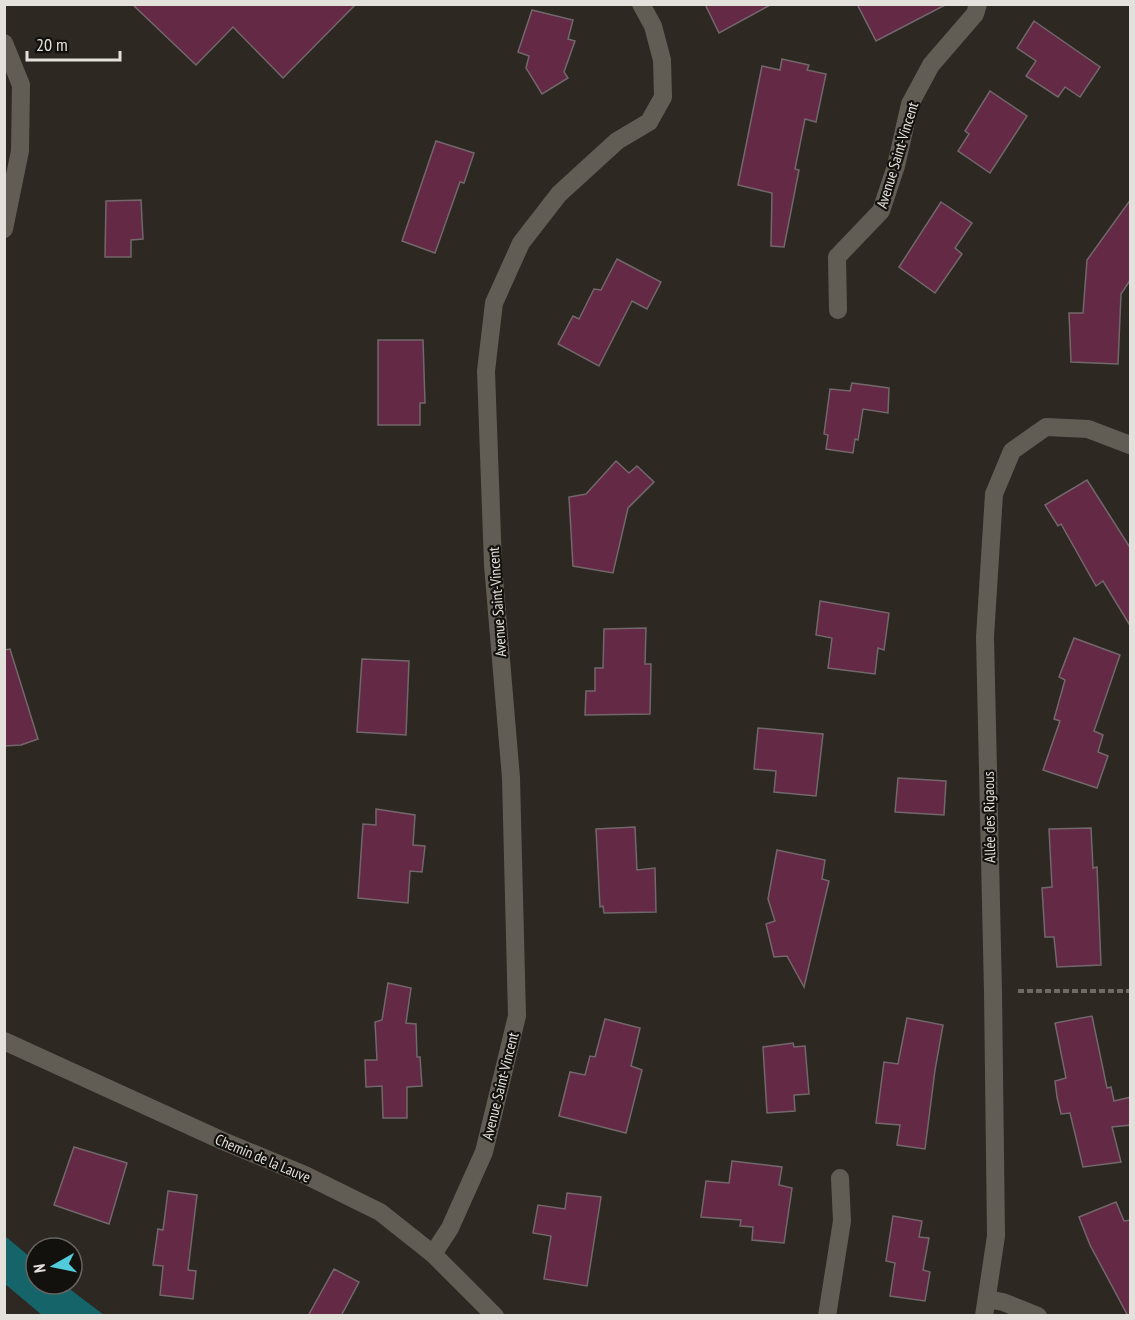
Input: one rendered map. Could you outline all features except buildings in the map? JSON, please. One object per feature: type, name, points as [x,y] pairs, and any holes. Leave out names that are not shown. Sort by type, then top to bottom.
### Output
[{"type":"street","name":"Avenue Saint-Vincent","points":[[433,1254],[450,1228],[484,1152],[517,1016],[511,778],[493,565],[486,371],[494,303],[521,243],[559,194],[617,141],[649,122],[663,97],[662,60],[653,26],[641,4]]},
{"type":"street","name":"Avenue Saint-Vincent","points":[[838,310],[837,257],[881,211],[896,166],[910,104],[931,65],[975,14],[978,4]]},
{"type":"street","points":[[4,43],[21,85],[20,151],[4,229]]},
{"type":"street","name":"Allée des Rigaous","points":[[985,1307],[996,1236],[985,637],[994,494],[1012,451],[1046,427],[1088,429],[1131,445]]},
{"type":"street","name":"Chemin de la Lauve","points":[[4,1041],[223,1141],[305,1175],[380,1212],[433,1254],[495,1316]]},
{"type":"street","points":[[827,1316],[842,1221],[840,1179]]},
{"type":"street","points":[[985,1307],[1003,1302],[1038,1316]]},
{"type":"path","points":[[993,992],[1131,991]]},
{"type":"water","points":[[5,1236],[24,1252],[24,1296],[79,1296],[104,1315],[42,1315],[5,1284]]}]
